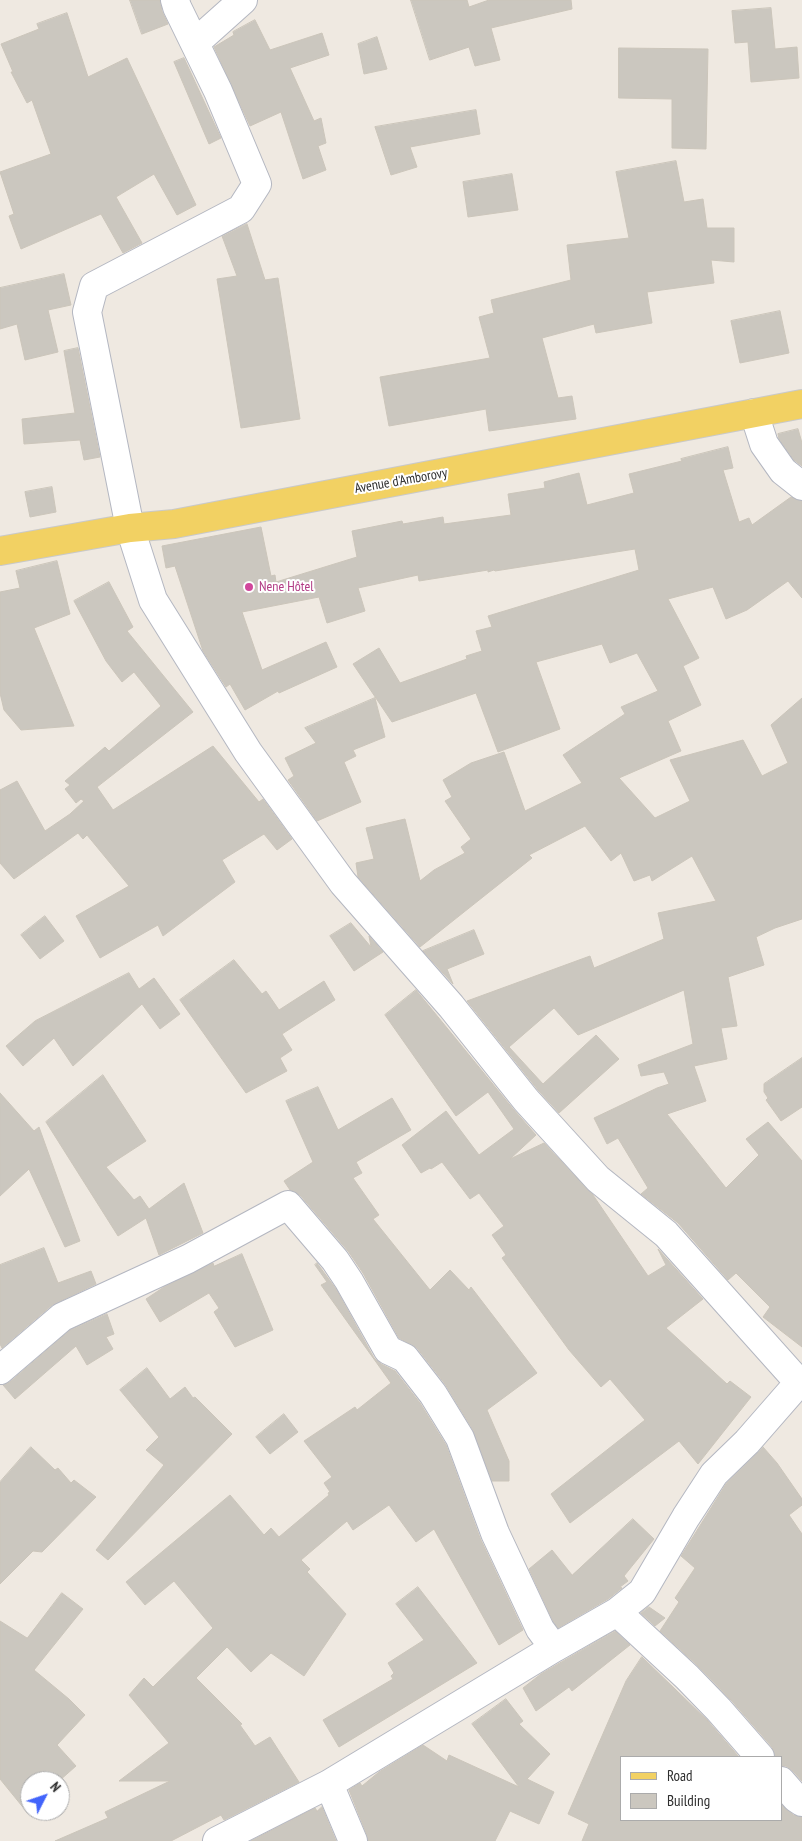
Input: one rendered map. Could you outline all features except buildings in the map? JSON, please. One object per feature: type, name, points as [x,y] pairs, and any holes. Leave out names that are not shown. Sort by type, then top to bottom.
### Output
[{"type":"main road","name":"Avenue d'Amborovy","points":[[0,551],[130,528],[174,524],[802,404]]},
{"type":"street","points":[[175,0],[218,91],[257,184],[241,209],[94,286],[87,312],[130,528],[153,600],[248,752],[343,883],[451,1006],[526,1100],[591,1172],[666,1234],[801,1383],[748,1442],[714,1474],[686,1517],[642,1592],[617,1612],[329,1784],[217,1841]]},
{"type":"street","points":[[195,43],[243,0]]},
{"type":"street","points":[[754,414],[764,444],[783,471],[802,486]]},
{"type":"street","points":[[0,1370],[62,1317],[188,1259],[288,1205],[335,1260],[388,1350],[405,1358],[433,1394],[460,1438],[495,1533],[540,1629],[554,1648]]},
{"type":"street","points":[[617,1612],[687,1677],[759,1756]]},
{"type":"street","points":[[782,1782],[802,1802]]},
{"type":"street","points":[[329,1784],[353,1841]]},
{"type":"place","name":"Nene Hôtel","points":[[249,587]]}]
